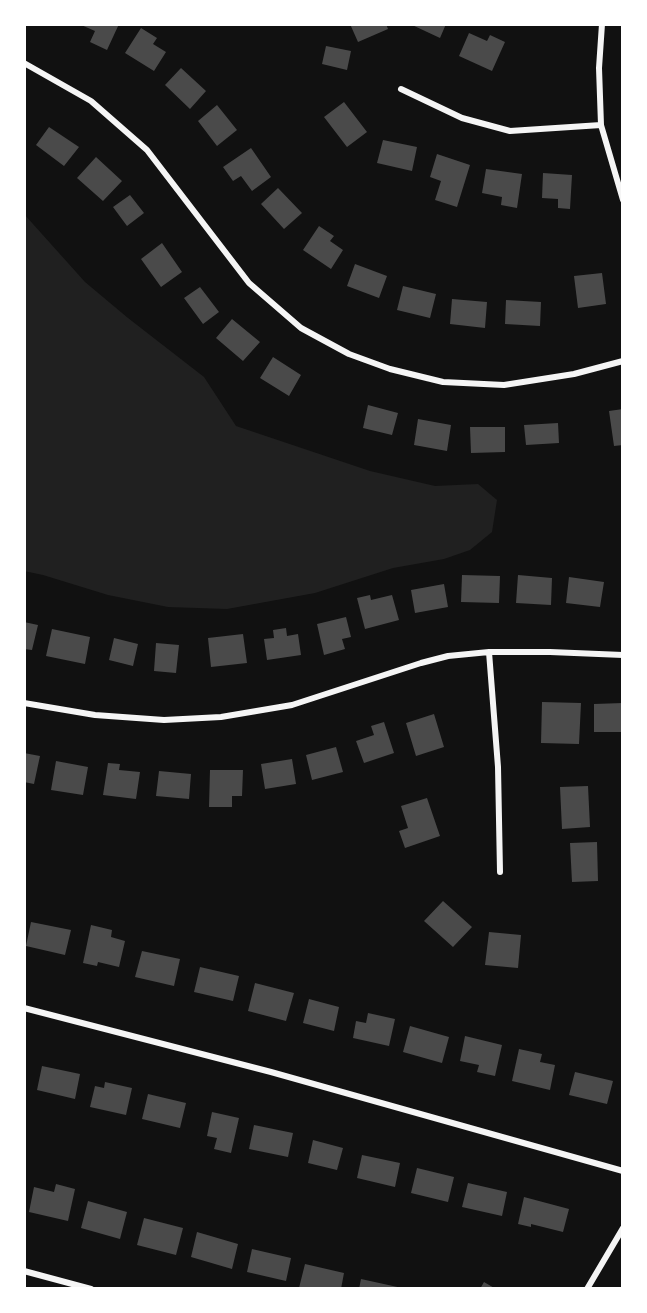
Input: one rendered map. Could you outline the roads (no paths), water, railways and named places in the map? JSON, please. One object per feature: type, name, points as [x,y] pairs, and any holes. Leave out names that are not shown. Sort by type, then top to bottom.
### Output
[{"type":"street","points":[[602,24],[599,68],[601,125],[623,200]]},
{"type":"street","points":[[24,63],[91,101],[147,150],[249,283],[301,328],[349,354],[390,369],[443,382],[504,385],[574,374],[623,361]]},
{"type":"street","points":[[401,89],[462,118],[510,131],[601,125]]},
{"type":"street","points":[[489,652],[498,767],[500,872]]},
{"type":"street","points":[[24,703],[95,715],[164,720],[220,717],[292,705],[448,656],[489,652],[550,652],[623,656]]},
{"type":"street","points":[[24,1008],[271,1072],[623,1171]]},
{"type":"street","points":[[587,1289],[623,1228]]},
{"type":"street","points":[[24,1271],[91,1289]]}]
